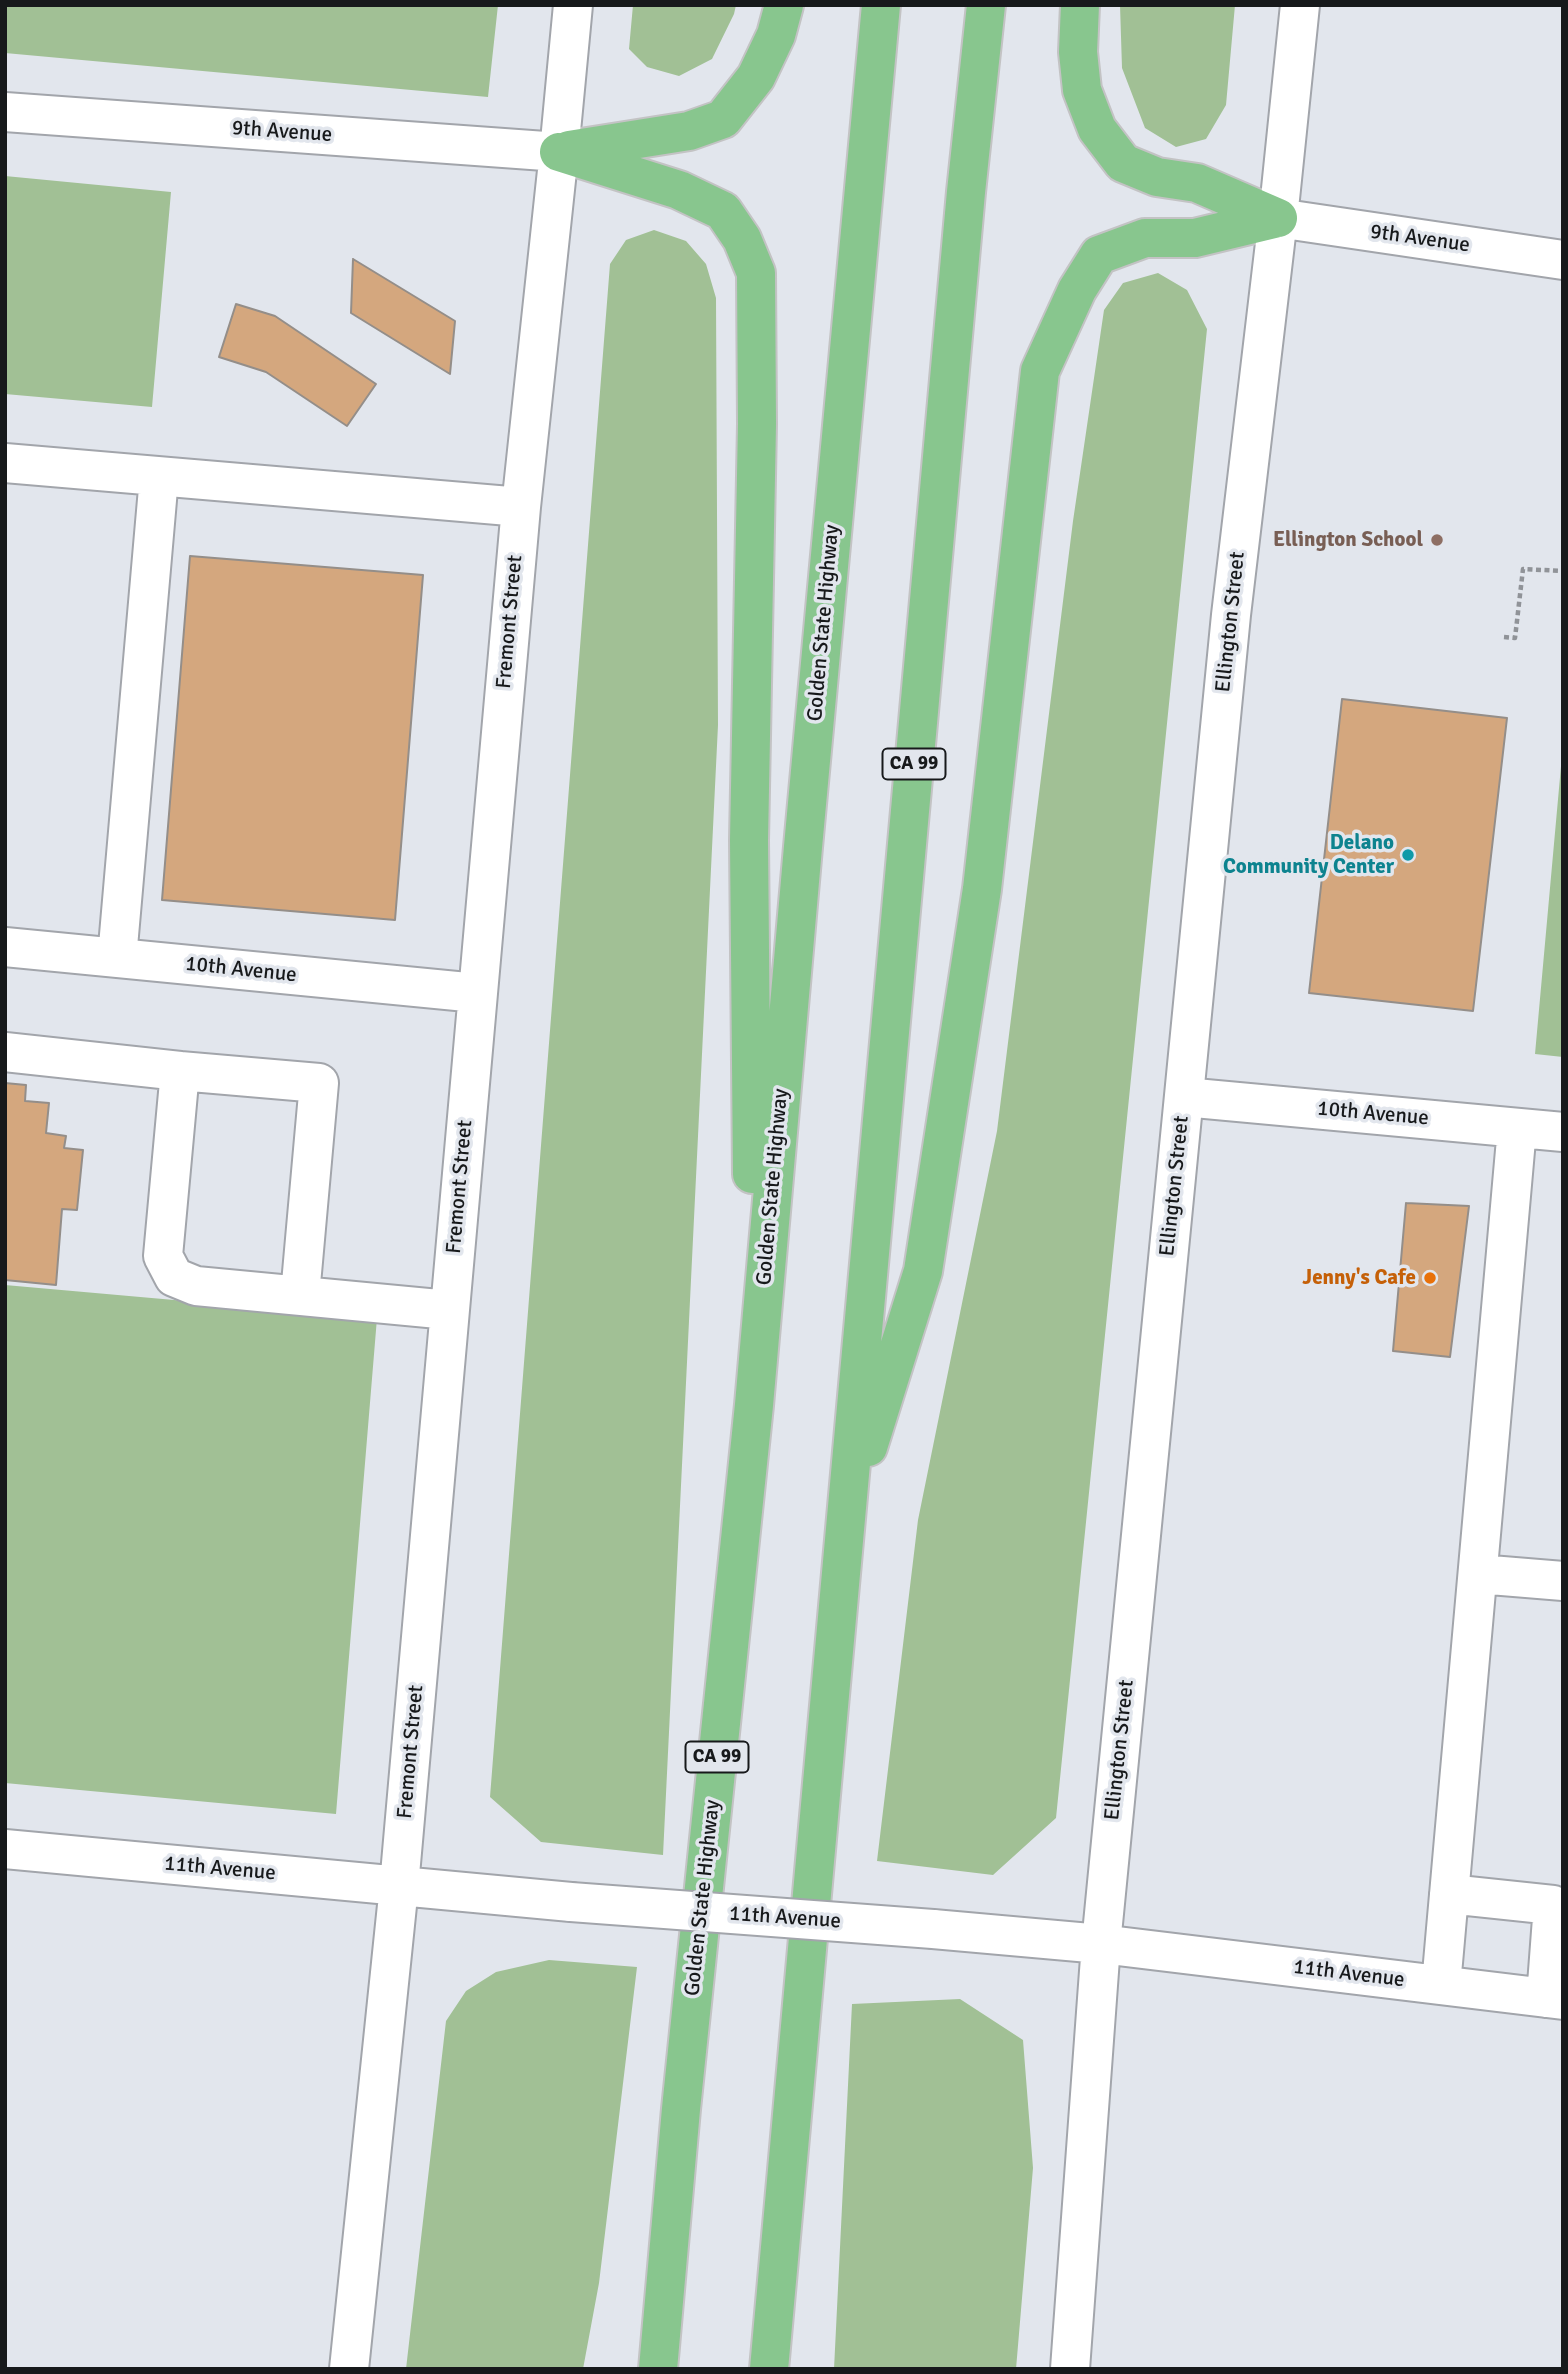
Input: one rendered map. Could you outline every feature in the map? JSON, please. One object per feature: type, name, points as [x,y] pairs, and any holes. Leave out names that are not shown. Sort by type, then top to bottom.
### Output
[{"type":"highway","points":[[559,152],[689,131],[723,119],[756,77],[776,35],[784,5]]},
{"type":"highway","name":"Golden State Highway","points":[[658,2369],[681,2109],[754,1405],[881,5]]},
{"type":"highway","name":"CA 99","points":[[769,2369],[965,206],[986,5]]},
{"type":"highway","points":[[1080,5],[1079,52],[1082,90],[1097,129],[1123,163],[1157,177],[1197,183],[1278,218]]},
{"type":"highway","points":[[559,152],[679,190],[723,211],[742,239],[757,273],[757,424],[749,840],[754,1405]]},
{"type":"highway","points":[[845,1523],[923,1271],[982,889],[1040,371],[1077,290],[1100,256],[1145,238],[1195,238],[1278,218]]},
{"type":"highway","points":[[632,2369],[681,2109]]},
{"type":"highway","points":[[778,2369],[784,2210]]},
{"type":"street","name":"Fremont Street","points":[[349,2369],[399,1886],[521,507],[573,5]]},
{"type":"street","name":"Ellington Street","points":[[1070,2369],[1101,1944],[1231,615],[1300,5]]},
{"type":"street","name":"9th Avenue","points":[[5,113],[559,152]]},
{"type":"street","name":"9th Avenue","points":[[1278,218],[1563,260]]},
{"type":"street","points":[[5,463],[521,507]]},
{"type":"street","points":[[117,958],[159,477]]},
{"type":"street","name":"10th Avenue","points":[[5,947],[477,993]]},
{"type":"street","points":[[5,1052],[319,1083],[300,1296]]},
{"type":"street","points":[[180,1070],[163,1256],[174,1277],[196,1286],[449,1310]]},
{"type":"street","name":"10th Avenue","points":[[1184,1097],[1563,1132]]},
{"type":"street","points":[[1441,1985],[1517,1128]]},
{"type":"street","points":[[1478,1574],[1563,1581]]},
{"type":"street","name":"11th Avenue","points":[[5,1849],[572,1902],[1101,1944],[1554,1999]]},
{"type":"street","points":[[1449,1894],[1553,1905],[1554,1999]]},
{"type":"path","points":[[1504,638],[1515,638],[1523,569],[1563,571]]},
{"type":"green space","points":[[5,5],[498,5],[488,97],[5,53]]},
{"type":"green space","points":[[633,5],[736,5],[712,59],[679,76],[647,67],[629,49]]},
{"type":"green space","points":[[1120,5],[1235,5],[1226,105],[1206,139],[1176,147],[1145,128],[1122,68]]},
{"type":"green space","points":[[5,176],[171,192],[152,407],[5,394]]},
{"type":"green space","points":[[654,230],[686,241],[706,264],[716,298],[718,725],[663,1855],[541,1842],[490,1797],[610,264],[626,240]]},
{"type":"green space","points":[[1158,273],[1187,290],[1207,329],[1056,1818],[993,1875],[877,1861],[918,1520],[997,1131],[1073,521],[1104,310],[1123,283]]},
{"type":"green space","points":[[1563,744],[1563,1057],[1535,1054]]},
{"type":"green space","points":[[5,1285],[377,1318],[336,1814],[5,1783]]},
{"type":"green space","points":[[549,1960],[637,1967],[599,2283],[583,2369],[406,2369],[446,2021],[466,1991],[496,1972]]},
{"type":"green space","points":[[960,1999],[1023,2040],[1033,2168],[1016,2369],[834,2369],[852,2004]]},
{"type":"building","points":[[353,259],[455,321],[450,374],[351,313]]},
{"type":"building","points":[[236,304],[275,316],[376,384],[347,426],[266,372],[219,357]]},
{"type":"building","points":[[190,556],[423,575],[395,920],[162,900]]},
{"type":"building","name":"Delano Community Center","points":[[1342,699],[1507,718],[1473,1011],[1309,993]]},
{"type":"building","points":[[5,1083],[26,1085],[25,1101],[49,1103],[46,1133],[66,1136],[64,1148],[83,1150],[77,1210],[62,1209],[56,1285],[5,1280]]},
{"type":"building","name":"Jenny's Cafe","points":[[1406,1203],[1469,1206],[1450,1357],[1393,1351]]},
{"type":"place","name":"Ellington School","points":[[1437,540]]},
{"type":"place","name":"Delano Community Center","points":[[1408,855]]},
{"type":"place","name":"Jenny's Cafe","points":[[1430,1278]]}]
